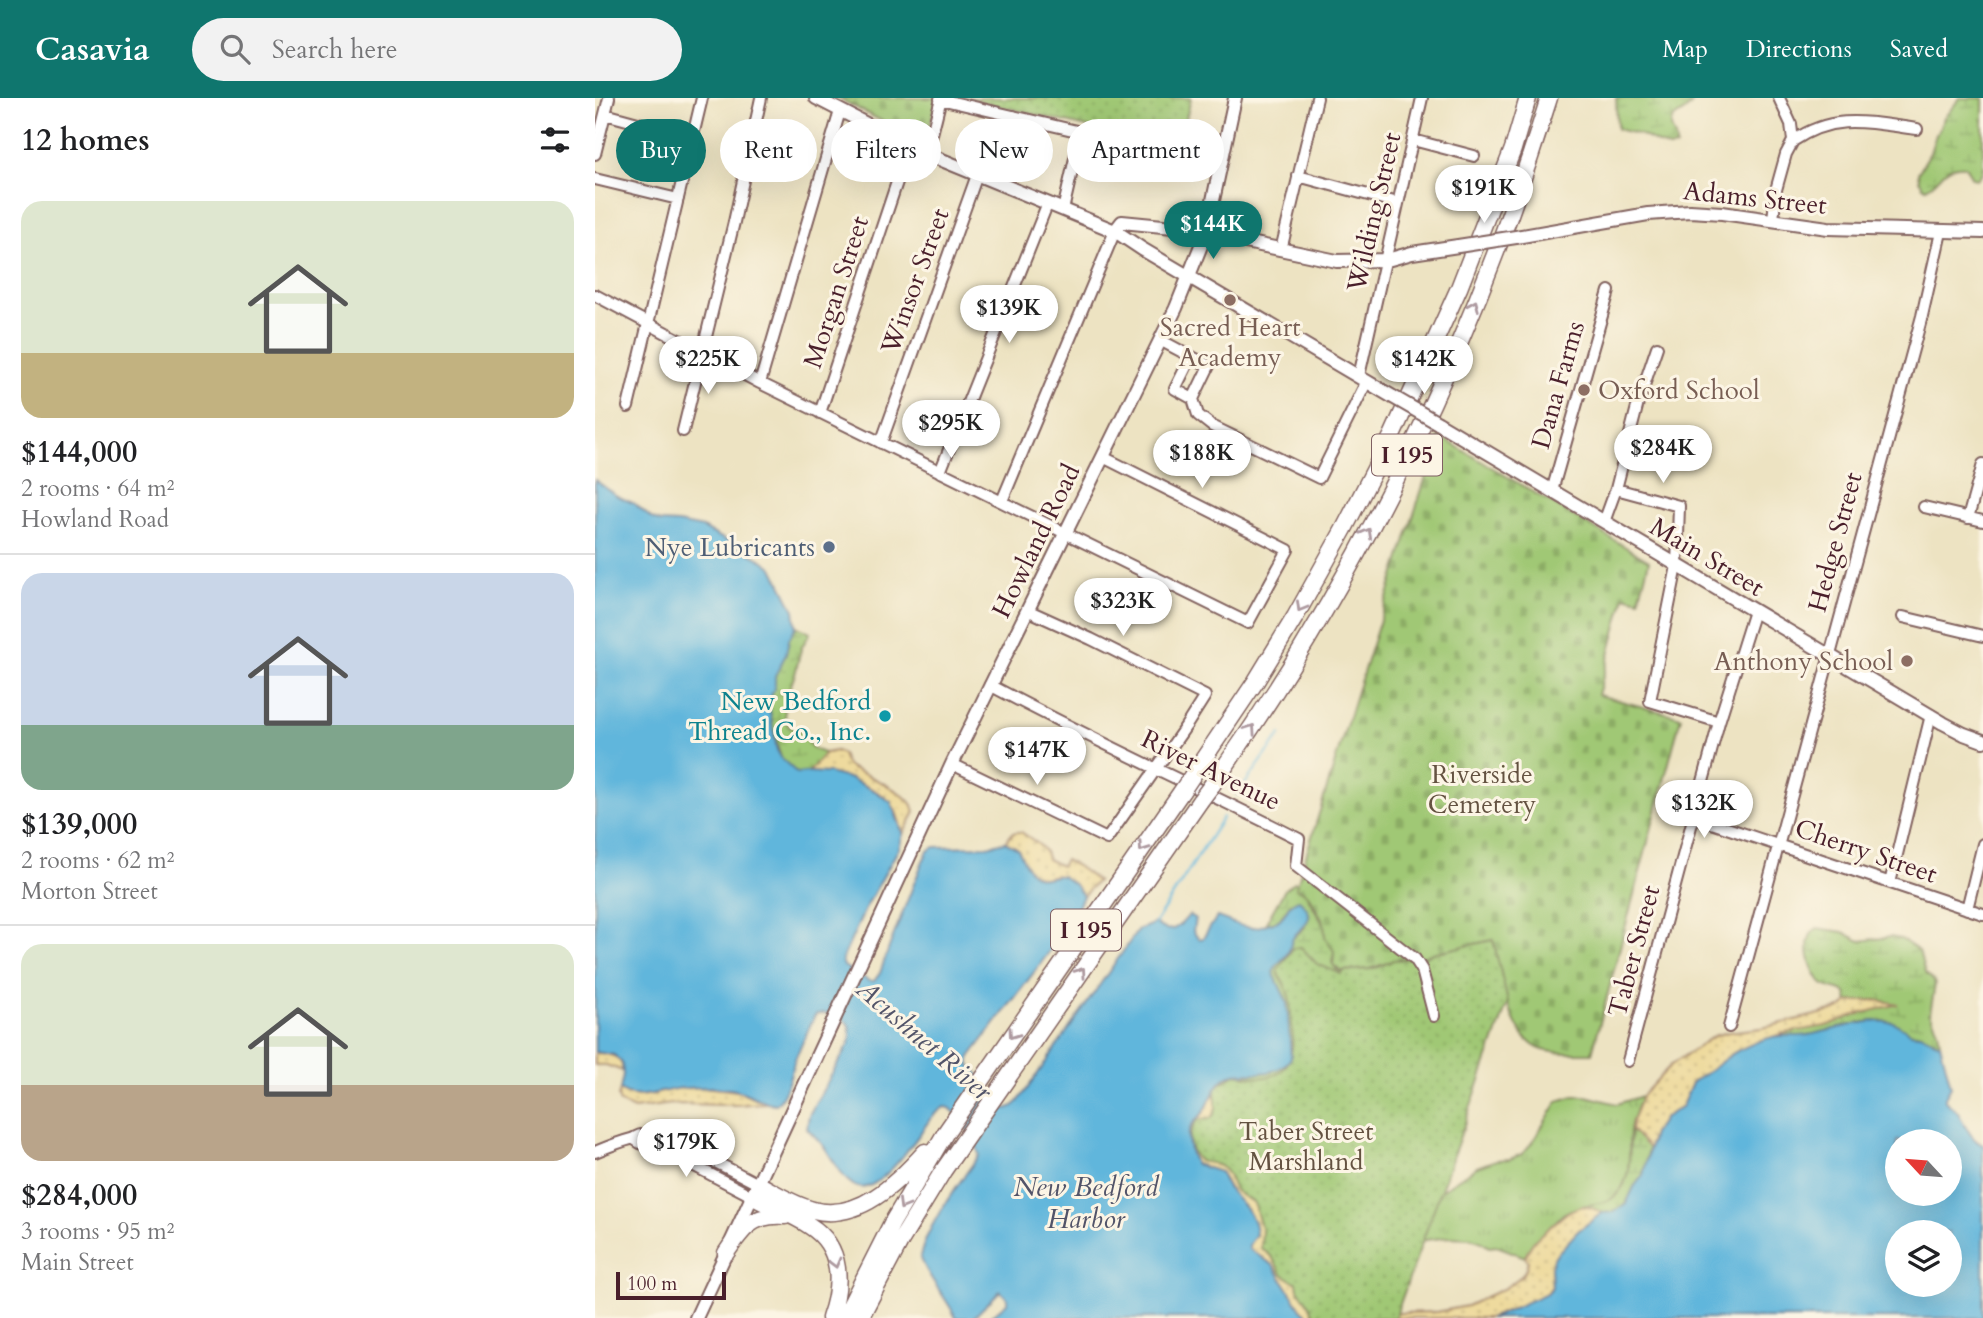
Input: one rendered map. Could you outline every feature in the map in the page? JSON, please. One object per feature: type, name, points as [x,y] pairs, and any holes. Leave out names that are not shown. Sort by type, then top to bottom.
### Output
[{"type":"highway","name":"I 195","points":[[844,1318],[892,1223],[950,1125],[1182,791],[1290,626],[1387,447],[1421,375],[1459,288],[1513,149],[1528,98]]},
{"type":"highway","name":"I 195","points":[[860,1318],[895,1252],[959,1147],[1251,729],[1352,560],[1435,396],[1482,286],[1535,146],[1549,98]]},
{"type":"highway","points":[[755,1190],[816,1210],[835,1211],[856,1206],[876,1197],[897,1180],[950,1125]]},
{"type":"highway","points":[[755,1190],[821,1235],[835,1258],[838,1287],[830,1318]]},
{"type":"highway","points":[[873,1318],[899,1254],[929,1194]]},
{"type":"highway","points":[[726,1253],[741,1232],[756,1219],[778,1216],[801,1221]]},
{"type":"main road","name":"Main Street","points":[[816,98],[856,119]]},
{"type":"main road","name":"Howland Road","points":[[696,1318],[952,764],[1189,276],[1206,233],[1235,98]]},
{"type":"main road","name":"Main Street","points":[[997,183],[1115,231],[1677,566],[1957,730],[1983,741]]},
{"type":"main road","name":"Adams Street","points":[[1115,231],[1122,222],[1173,227],[1336,261],[1387,260],[1412,253],[1679,211],[1712,212],[1828,228],[1983,232]]},
{"type":"street","points":[[595,154],[608,98]]},
{"type":"street","points":[[697,119],[702,98]]},
{"type":"street","points":[[683,432],[752,147],[761,98]]},
{"type":"street","points":[[1281,250],[1317,98]]},
{"type":"street","name":"Wilding Street","points":[[1193,399],[1198,415],[1212,426],[1319,478],[1363,379],[1422,98]]},
{"type":"street","points":[[1779,98],[1791,124],[1793,141]]},
{"type":"street","points":[[936,119],[941,99],[1081,132],[1063,210]]},
{"type":"street","points":[[760,383],[840,111]]},
{"type":"street","points":[[605,114],[623,119]]},
{"type":"street","points":[[997,183],[1014,116]]},
{"type":"street","points":[[1773,220],[1776,190],[1786,154],[1793,141],[1819,127],[1837,122],[1917,130]]},
{"type":"street","points":[[1413,140],[1474,156]]},
{"type":"street","points":[[1298,176],[1398,203]]},
{"type":"street","points":[[595,179],[678,199]]},
{"type":"street","points":[[628,407],[682,182]]},
{"type":"street","name":"Morgan Street","points":[[820,412],[897,182]]},
{"type":"street","name":"Winsor Street","points":[[881,443],[974,182]]},
{"type":"street","points":[[940,472],[1047,205]]},
{"type":"street","points":[[1002,502],[1115,231]]},
{"type":"street","name":"Hedge Street","points":[[1729,1027],[1922,316],[1941,232]]},
{"type":"street","name":"Dana Farms","points":[[1552,491],[1609,291]]},
{"type":"street","points":[[595,295],[760,383],[1248,623],[1288,550],[1103,457]]},
{"type":"street","points":[[1160,340],[1191,356],[1209,366],[1193,399],[1175,389],[1191,356]]},
{"type":"street","points":[[1604,522],[1657,347]]},
{"type":"street","points":[[1968,517],[1983,464]]},
{"type":"street","points":[[1616,489],[1679,506],[1677,566],[1650,701],[1719,722]]},
{"type":"street","points":[[1924,507],[1983,521]]},
{"type":"street","points":[[952,764],[1107,839],[1187,726],[1205,696],[1027,610]]},
{"type":"street","name":"Taber Street","points":[[1628,1060],[1719,722],[1754,611]]},
{"type":"street","points":[[1903,617],[1983,636]]},
{"type":"street","name":"River Avenue","points":[[990,685],[1057,721],[1299,839],[1296,866],[1415,959],[1422,970],[1434,1016]]},
{"type":"street","points":[[1889,884],[1931,715]]},
{"type":"street","name":"Cherry Street","points":[[1694,817],[1983,914]]},
{"type":"street","points":[[1967,909],[1983,844]]},
{"type":"street","points":[[595,1152],[634,1139],[755,1190]]},
{"type":"green space","points":[[838,98],[937,98],[932,119],[878,119]]},
{"type":"green space","points":[[966,98],[1191,98],[1186,119],[1067,119],[1067,122]]},
{"type":"green space","points":[[1616,98],[1694,100],[1671,122],[1676,147],[1668,148],[1641,135],[1617,129]]},
{"type":"green space","points":[[1960,98],[1983,98],[1983,170],[1976,179],[1972,178],[1965,166],[1957,166],[1947,170],[1926,188],[1919,180],[1918,173],[1930,153],[1944,118]]},
{"type":"green space","name":"Riverside Cemetery","points":[[1439,436],[1649,561],[1639,600],[1625,596],[1598,695],[1681,717],[1592,1053],[1548,1051],[1534,1046],[1524,1036],[1508,1006],[1493,940],[1421,958],[1399,959],[1369,969],[1341,971],[1333,965],[1334,951],[1325,938],[1324,922],[1309,896],[1296,888]]},
{"type":"green space","points":[[796,626],[810,633],[801,650],[788,694],[786,721],[789,727],[802,733],[814,749],[825,753],[809,772],[797,774],[789,770],[783,761],[769,706],[775,676]]},
{"type":"green space","points":[[1295,882],[1303,888],[1336,943],[1332,962],[1336,969],[1344,973],[1338,978],[1338,1063],[1214,1093],[1226,1076],[1271,1072],[1273,972],[1276,964],[1288,954],[1292,939],[1305,927],[1291,903],[1279,920],[1265,924],[1286,888]]},
{"type":"green space","points":[[1817,928],[1843,932],[1860,941],[1891,937],[1901,939],[1919,951],[1925,973],[1935,985],[1930,1013],[1938,1030],[1940,1043],[1893,1023],[1876,1021],[1807,1036],[1780,1036],[1896,1004],[1875,1000],[1848,1002],[1846,993],[1824,985],[1815,973],[1809,957],[1809,940]]},
{"type":"green space","name":"Taber Street Marshland","points":[[1493,940],[1508,1002],[1395,1318],[1315,1318],[1297,1283],[1282,1274],[1272,1257],[1261,1248],[1262,1231],[1254,1203],[1235,1190],[1223,1168],[1199,1161],[1195,1156],[1190,1141],[1194,1125],[1197,1120],[1209,1119],[1215,1113],[1215,1089],[1234,1074],[1266,1077],[1274,1075],[1286,1066],[1292,1045],[1291,1008],[1289,996],[1277,971],[1293,948],[1301,947],[1317,964],[1341,974],[1345,971],[1379,967],[1393,960],[1421,958]]},
{"type":"green space","points":[[1574,1096],[1586,1096],[1617,1104],[1642,1096],[1630,1130],[1629,1165],[1625,1183],[1615,1197],[1563,1214],[1537,1238],[1525,1257],[1497,1246],[1489,1247],[1470,1238],[1449,1237],[1418,1241],[1338,1318],[1422,1203],[1477,1167],[1522,1154],[1558,1101]]},
{"type":"green space","points":[[1631,1130],[1649,1148],[1643,1175],[1626,1204],[1614,1212],[1602,1213],[1583,1206],[1608,1201],[1618,1193],[1629,1168]]},
{"type":"sand","points":[[836,751],[842,754],[849,767],[897,791],[912,805],[915,812],[903,834],[894,808],[878,793],[843,778],[809,772],[825,753]]},
{"type":"sand","points":[[1021,832],[1044,850],[1047,859],[1061,866],[1065,860],[1097,881],[1083,896],[1075,885],[1056,875],[1044,878],[1033,874],[1027,869],[1017,848],[1005,842],[1013,833]]},
{"type":"sand","points":[[1875,1000],[1898,1004],[1826,1026],[1785,1033],[1729,1056],[1706,1075],[1693,1081],[1682,1106],[1664,1118],[1653,1134],[1649,1148],[1631,1130],[1642,1096],[1671,1065],[1714,1036],[1762,1028],[1832,1011],[1848,1002]]},
{"type":"sand","points":[[595,1052],[618,1058],[623,1071],[606,1065],[595,1065]]},
{"type":"sand","points":[[703,1087],[738,1091],[767,1103],[672,1104],[634,1109],[620,1103],[618,1097],[620,1090],[642,1096],[680,1088]]},
{"type":"sand","points":[[1214,1093],[1244,1184],[1338,1318],[1310,1318],[1301,1309],[1273,1265],[1249,1249],[1233,1195],[1220,1172],[1195,1164],[1189,1150],[1188,1135]]},
{"type":"sand","points":[[1583,1206],[1602,1213],[1578,1231],[1551,1267],[1552,1287],[1543,1296],[1489,1318],[1374,1318],[1400,1313],[1437,1312],[1467,1306],[1505,1288],[1525,1271],[1528,1261],[1525,1257],[1535,1240],[1565,1214]]},
{"type":"water","points":[[595,480],[617,496],[635,504],[651,518],[660,522],[703,528],[773,568],[794,610],[796,626],[775,676],[775,686],[769,701],[777,750],[782,759],[797,773],[829,773],[851,779],[875,791],[891,802],[903,834],[899,848],[866,907],[842,960],[844,966],[869,981],[874,981],[880,973],[923,861],[928,851],[935,847],[987,846],[1005,842],[1017,848],[1033,874],[1044,878],[1062,876],[1075,885],[1083,896],[1076,912],[1047,955],[970,1057],[970,1065],[1001,1108],[1006,1109],[1018,1102],[1138,930],[1155,923],[1165,929],[1173,929],[1189,915],[1195,918],[1193,932],[1199,939],[1203,938],[1217,917],[1241,926],[1258,927],[1278,921],[1289,906],[1299,900],[1305,907],[1309,912],[1308,921],[1293,938],[1288,952],[1273,972],[1287,1002],[1291,1058],[1283,1066],[1266,1073],[1239,1073],[1225,1078],[1204,1112],[1194,1122],[1188,1137],[1195,1164],[1220,1172],[1228,1188],[1251,1216],[1256,1234],[1249,1249],[1273,1265],[1301,1309],[1310,1318],[989,1318],[1007,1303],[1007,1298],[1000,1291],[973,1318],[956,1318],[920,1256],[930,1229],[979,1155],[975,1141],[955,1113],[944,1107],[931,1118],[908,1150],[875,1183],[864,1187],[850,1183],[823,1145],[807,1128],[809,1115],[850,1042],[848,1024],[837,1016],[823,1013],[815,1015],[796,1057],[786,1088],[776,1104],[739,1091],[719,1088],[684,1088],[642,1095],[627,1094],[620,1090],[622,1063],[614,1055],[595,1052]]},
{"type":"water","points":[[1873,1021],[1893,1022],[1911,1033],[1940,1043],[1951,1086],[1945,1101],[1957,1111],[1971,1135],[1983,1145],[1983,1318],[1489,1318],[1549,1292],[1552,1287],[1551,1267],[1555,1256],[1578,1231],[1602,1213],[1614,1212],[1626,1204],[1643,1175],[1653,1134],[1664,1118],[1682,1106],[1693,1081],[1733,1054],[1764,1039],[1808,1035]]},
{"type":"waterway","points":[[1237,795],[1281,734]]},
{"type":"waterway","points":[[1155,923],[1223,817]]},
{"type":"place","name":"Sacred Heart Academy","points":[[1230,300]]},
{"type":"place","name":"Oxford School","points":[[1584,390]]},
{"type":"place","name":"Nye Lubricants","points":[[829,547]]},
{"type":"place","name":"Anthony School","points":[[1907,661]]},
{"type":"place","name":"New Bedford Thread Co., Inc.","points":[[885,716]]},
{"type":"water label","name":"Acushnet River","points":[[924,1040]]},
{"type":"water label","name":"New Bedford Harbor","points":[[1086,1203]]}]
